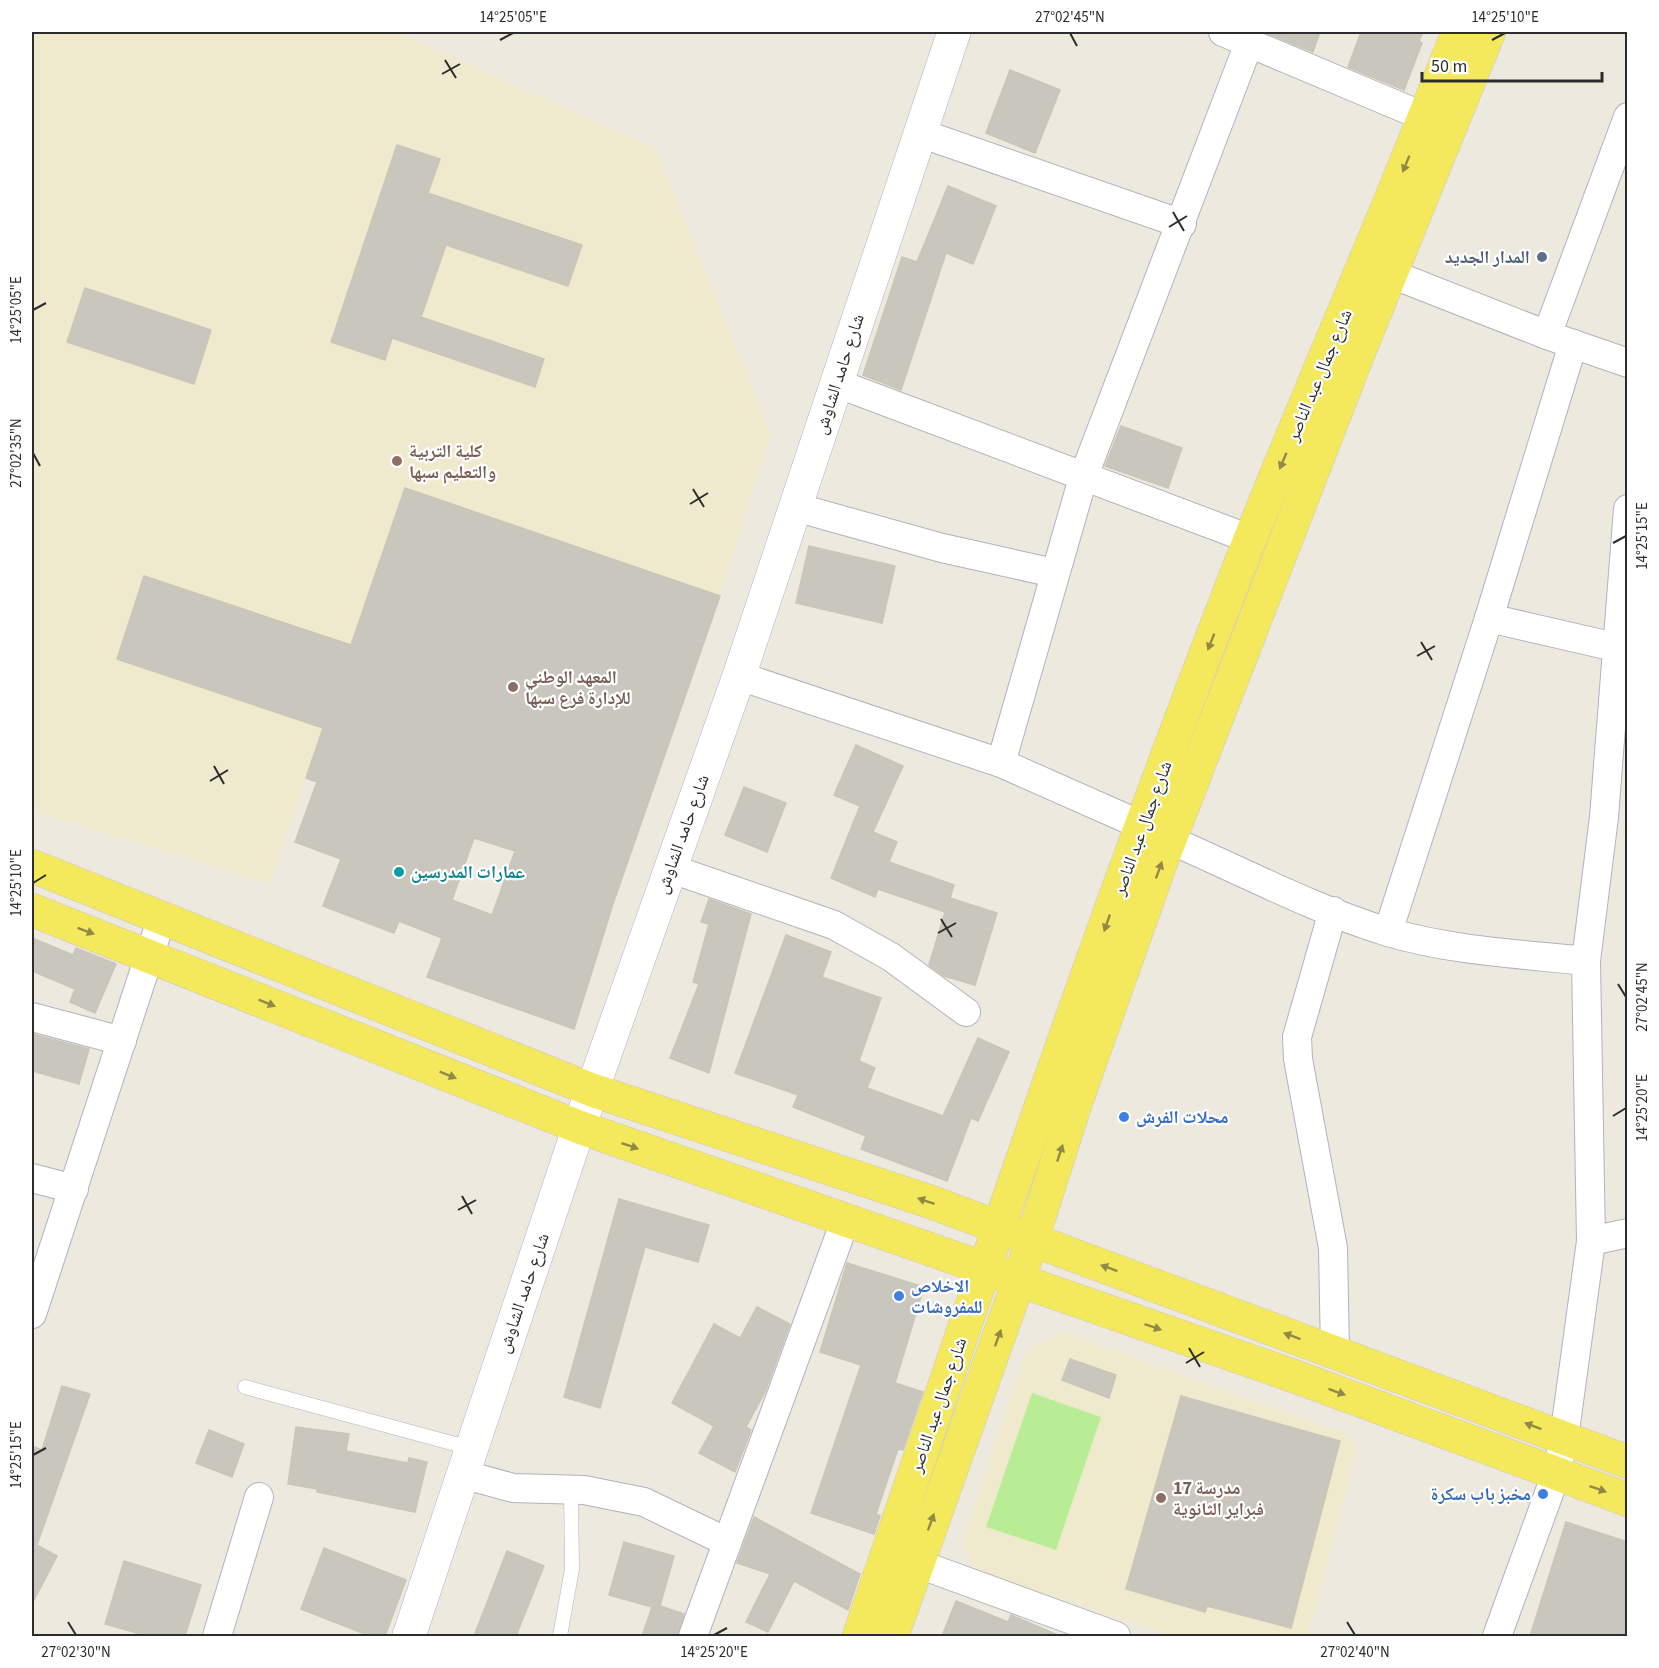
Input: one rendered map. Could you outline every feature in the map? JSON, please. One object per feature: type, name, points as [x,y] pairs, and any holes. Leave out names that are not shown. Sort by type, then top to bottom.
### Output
[{"type":"main road","name":"شارع جمال عبد الناصر","points":[[892,1636],[916,1563],[1019,1280],[1080,1090],[1379,269],[1425,117],[1458,32]]},
{"type":"main road","name":"شارع جمال عبد الناصر","points":[[859,1636],[999,1227],[1141,825],[1250,539],[1489,32]]},
{"type":"main road","points":[[32,866],[592,1090],[999,1227],[1628,1462]]},
{"type":"main road","points":[[32,910],[579,1128],[1302,1380],[1628,1500]]},
{"type":"street","name":"شارع حامد الشاوش","points":[[409,1636],[592,1090],[739,676],[954,32]]},
{"type":"street","points":[[1223,32],[1425,117]]},
{"type":"street","points":[[1001,763],[1083,478],[1250,42]]},
{"type":"street","points":[[1388,932],[1489,618],[1560,340],[1628,117]]},
{"type":"street","points":[[920,133],[1182,224]]},
{"type":"street","points":[[1379,269],[1560,340],[1628,363]]},
{"type":"street","points":[[836,383],[1083,478],[1250,539]]},
{"type":"street","points":[[795,507],[942,548],[1054,573]]},
{"type":"street","points":[[1497,1636],[1556,1474],[1564,1438],[1591,1241],[1586,962],[1621,653],[1628,509]]},
{"type":"street","points":[[1489,618],[1621,653]]},
{"type":"street","points":[[739,676],[1001,763],[1141,825]]},
{"type":"street","points":[[1170,840],[1295,897],[1388,932],[1436,944],[1586,962]]},
{"type":"street","points":[[669,868],[834,926],[891,957],[966,1012]]},
{"type":"street","points":[[1333,911],[1297,1038],[1298,1059],[1333,1248],[1335,1352]]},
{"type":"street","points":[[32,1314],[162,917]]},
{"type":"street","points":[[32,1017],[122,1041]]},
{"type":"street","points":[[32,1178],[74,1190]]},
{"type":"street","points":[[693,1636],[845,1221]]},
{"type":"street","points":[[1591,1241],[1628,1233]]},
{"type":"street","points":[[466,1461],[513,1488],[571,1489],[644,1502],[727,1542]]},
{"type":"street","points":[[217,1636],[259,1497]]},
{"type":"street","points":[[916,1563],[1067,1628],[1116,1636]]},
{"type":"lane","points":[[245,1387],[466,1461]]},
{"type":"lane","points":[[560,1636],[572,1569],[571,1489]]},
{"type":"shaded area","name":"كلية التربية والتعليم سبها","points":[[32,32],[396,32],[655,148],[771,434],[720,596],[371,588],[270,884],[32,811]]},
{"type":"shaded area","name":"مدرسة 17 فبراير الثانوية","points":[[1063,1332],[1350,1435],[1357,1450],[1308,1636],[1172,1636],[975,1571],[962,1545],[1026,1351]]},
{"type":"green space","points":[[1032,1393],[1101,1417],[1056,1550],[986,1527]]},
{"type":"building","points":[[1264,32],[1320,32],[1313,52]]},
{"type":"building","points":[[1361,32],[1423,32],[1419,41],[1422,43],[1404,90],[1348,67]]},
{"type":"building","points":[[1010,70],[1060,90],[1035,153],[986,133]]},
{"type":"building","points":[[397,145],[440,159],[428,193],[582,245],[568,286],[446,245],[421,317],[544,359],[535,387],[392,338],[385,360],[331,342]]},
{"type":"building","points":[[948,186],[996,206],[973,264],[946,253],[901,390],[863,375],[902,257],[917,262]]},
{"type":"building","points":[[85,288],[211,330],[194,384],[67,342]]},
{"type":"building","points":[[1121,426],[1182,448],[1168,488],[1105,466]]},
{"type":"building","name":"المعهد الوطني للإدارة فرع سبها","points":[[405,488],[720,596],[613,904],[574,1029],[427,977],[442,938],[399,921],[394,933],[323,906],[341,859],[295,842],[317,782],[306,778],[323,728],[117,659],[144,576],[351,645]],"holes":[[[474,838],[515,851],[492,915],[452,900]]]},
{"type":"building","points":[[809,546],[895,566],[882,623],[796,603]]},
{"type":"building","points":[[856,745],[903,766],[873,832],[897,842],[889,862],[954,885],[950,898],[997,913],[975,985],[944,976],[929,965],[949,899],[945,912],[878,889],[875,897],[831,878],[860,806],[834,795]]},
{"type":"building","points":[[744,787],[786,803],[767,852],[725,835]]},
{"type":"building","points":[[709,899],[751,914],[709,1073],[670,1058],[699,984],[693,982],[709,924],[701,922]]},
{"type":"building","points":[[786,935],[831,952],[822,977],[881,998],[859,1061],[875,1068],[867,1088],[943,1116],[978,1038],[1009,1052],[978,1121],[971,1118],[947,1181],[861,1149],[866,1136],[793,1107],[798,1095],[735,1073]]},
{"type":"building","points":[[32,938],[73,955],[76,948],[116,964],[95,1013],[70,1002],[75,989],[32,971]]},
{"type":"building","points":[[32,1034],[89,1049],[79,1084],[32,1071]]},
{"type":"building","points":[[619,1199],[709,1225],[698,1262],[645,1247],[600,1408],[564,1397]]},
{"type":"building","points":[[847,1263],[924,1287],[895,1383],[923,1392],[903,1450],[898,1449],[876,1514],[880,1516],[874,1534],[811,1513],[861,1365],[820,1352]]},
{"type":"building","points":[[757,1307],[790,1324],[765,1392],[746,1427],[751,1430],[735,1472],[699,1453],[714,1426],[672,1403],[714,1324],[740,1338]]},
{"type":"building","points":[[1070,1359],[1116,1375],[1109,1398],[1062,1380]]},
{"type":"building","points":[[62,1386],[90,1394],[37,1545],[57,1556],[32,1604],[32,1446],[42,1450]]},
{"type":"building","points":[[1181,1396],[1340,1441],[1291,1628],[1207,1606],[1205,1612],[1126,1589]]},
{"type":"building","points":[[296,1427],[349,1434],[346,1451],[408,1463],[409,1458],[427,1462],[415,1512],[288,1484]]},
{"type":"building","points":[[209,1430],[244,1444],[232,1477],[196,1463]]},
{"type":"building","points":[[754,1517],[860,1574],[848,1610],[794,1581],[768,1632],[746,1622],[770,1574],[737,1563]]},
{"type":"building","points":[[1566,1522],[1628,1542],[1628,1636],[1530,1636]]},
{"type":"building","points":[[624,1542],[674,1556],[660,1606],[684,1614],[677,1636],[642,1636],[652,1607],[609,1595]]},
{"type":"building","points":[[324,1548],[406,1580],[385,1636],[370,1636],[301,1609]]},
{"type":"building","points":[[507,1551],[544,1566],[516,1636],[474,1636]]},
{"type":"building","points":[[124,1561],[201,1585],[185,1636],[148,1636],[105,1624]]},
{"type":"building","points":[[956,1601],[1008,1622],[1011,1615],[1060,1636],[942,1636]]},
{"type":"place","name":"المدار الجديد","points":[[1542,257]]},
{"type":"place","name":"كلية التربية والتعليم سبها","points":[[397,461]]},
{"type":"place","name":"المعهد الوطني للإدارة فرع سبها","points":[[513,687]]},
{"type":"place","name":"عمارات المدرسين","points":[[399,872]]},
{"type":"place","name":"محلات الفرش","points":[[1124,1117]]},
{"type":"place","name":"الاخلاص للمفروشات","points":[[899,1296]]},
{"type":"place","name":"مخبز باب سكرة","points":[[1543,1494]]},
{"type":"place","name":"مدرسة 17 فبراير الثانوية","points":[[1161,1498]]}]
